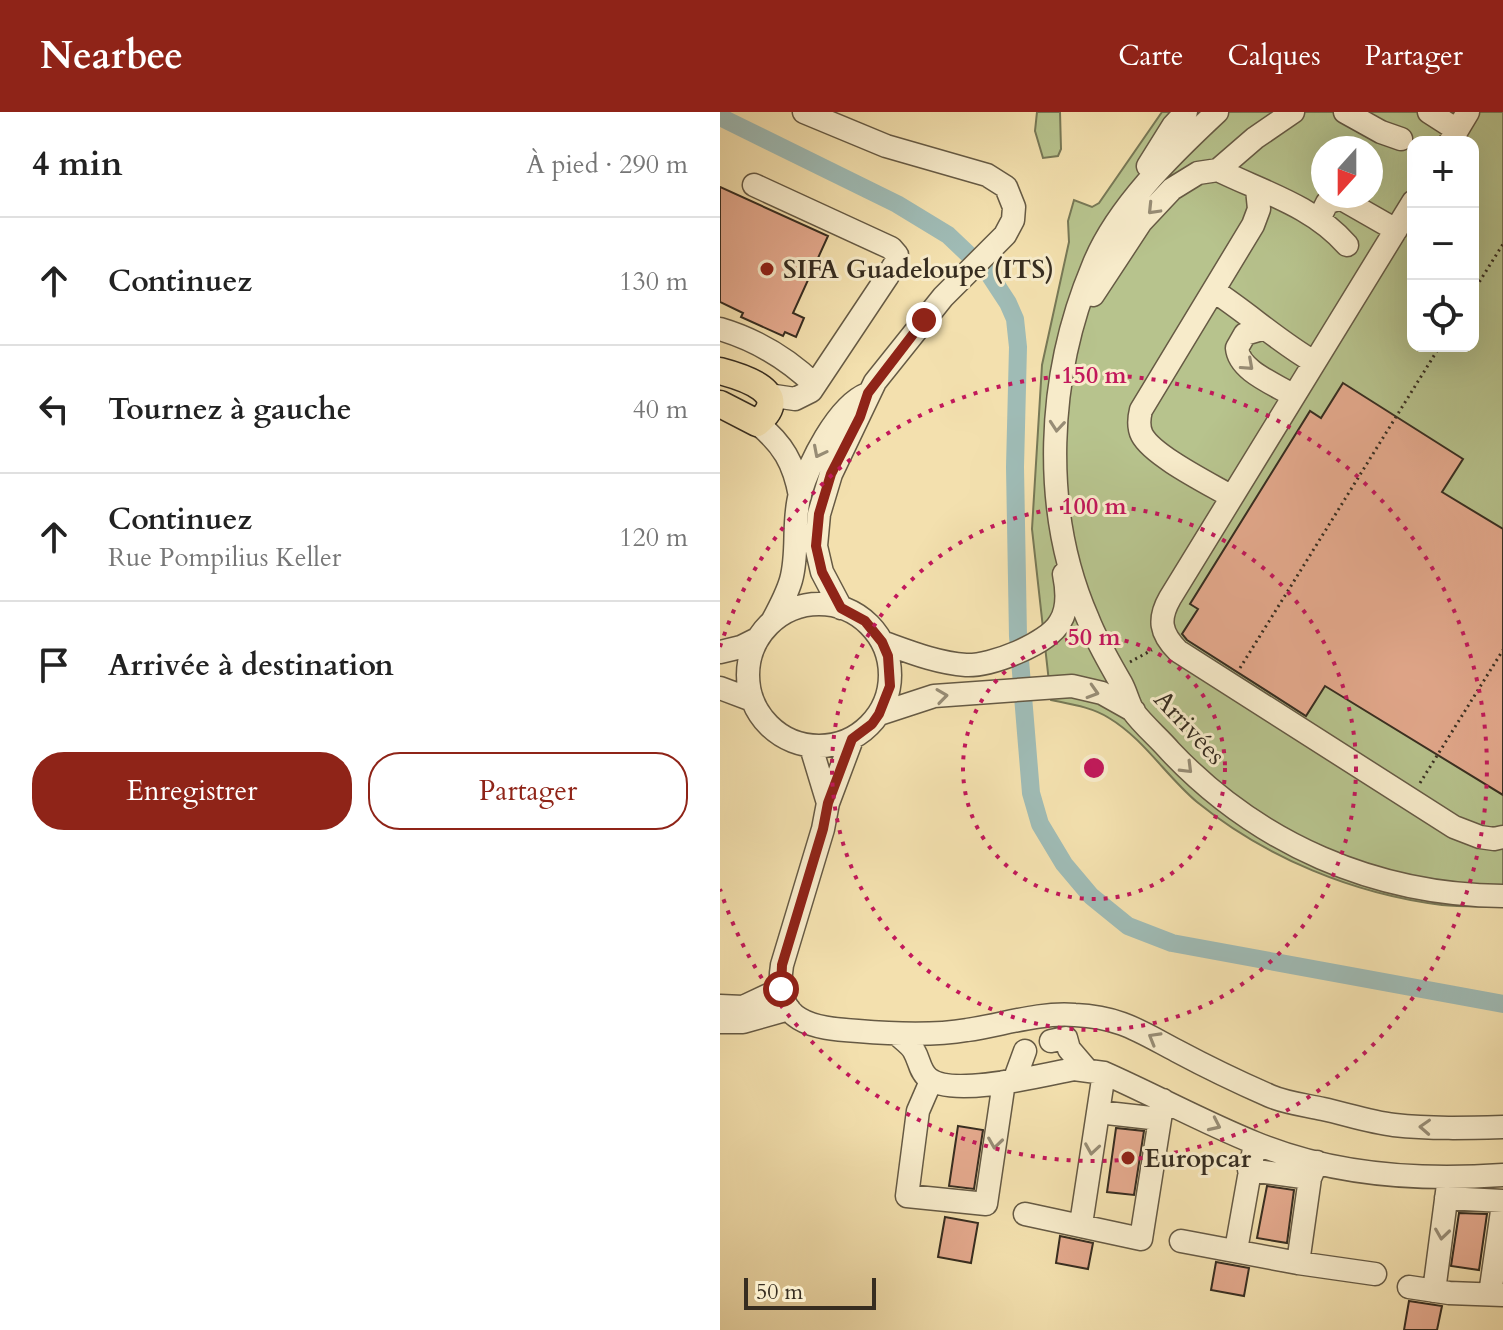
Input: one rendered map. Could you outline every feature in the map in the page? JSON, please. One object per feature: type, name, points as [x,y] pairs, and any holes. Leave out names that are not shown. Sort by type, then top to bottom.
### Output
[{"type":"main road","points":[[720,371],[753,380],[765,391],[770,403],[768,412],[757,423],[720,404]]},
{"type":"street","points":[[804,112],[872,141],[997,180],[1012,197],[1013,220],[1010,229],[957,282],[868,393],[860,417],[831,474],[819,514],[816,546],[819,561],[841,608]]},
{"type":"street","points":[[1104,243],[1129,194],[1173,126],[1186,112]]},
{"type":"street","name":"Arrivées","points":[[1217,112],[1172,154],[1144,186],[1104,243],[1092,266],[1073,329],[1060,385],[1055,443],[1058,501],[1068,560],[1087,617],[1134,711],[1204,784],[1247,818],[1319,858],[1370,878],[1432,891],[1503,896]]},
{"type":"street","points":[[1073,329],[1113,261],[1141,222],[1172,189],[1198,173],[1218,170],[1255,138],[1293,112]]},
{"type":"street","points":[[1345,112],[1407,143]]},
{"type":"street","points":[[1429,112],[1458,128]]},
{"type":"street","points":[[1379,114],[1407,143]]},
{"type":"street","points":[[1218,170],[1285,199],[1319,219],[1347,245]]},
{"type":"street","points":[[754,185],[891,248],[897,255],[887,277],[815,385],[795,399],[765,391]]},
{"type":"street","points":[[1257,189],[1314,230],[1376,262]]},
{"type":"street","points":[[1232,497],[1149,445],[1140,431],[1139,420],[1141,410],[1253,225],[1259,209],[1257,189]]},
{"type":"street","points":[[1319,219],[1327,203],[1340,198],[1396,230]]},
{"type":"street","points":[[1409,208],[1162,612],[1161,623],[1168,641],[1178,651],[1409,800],[1454,827],[1480,837],[1503,837]]},
{"type":"street","points":[[1211,297],[1241,325],[1262,329],[1314,362]]},
{"type":"street","points":[[720,329],[786,359],[815,385]]},
{"type":"street","points":[[1262,329],[1245,334],[1237,348],[1238,358],[1294,396]]},
{"type":"street","points":[[773,620],[785,612],[813,604],[841,608],[865,621],[882,642],[888,656],[890,686],[872,724],[840,744],[811,747],[792,742],[775,732],[761,718],[752,700],[747,669],[757,639],[773,620],[792,579],[800,496],[819,451],[840,418],[858,397],[868,393]]},
{"type":"street","points":[[757,423],[782,446],[791,461],[800,496]]},
{"type":"street","points":[[882,642],[919,655],[965,665],[984,664],[1008,656],[1043,638],[1060,623],[1066,608],[1058,501]]},
{"type":"street","points":[[720,652],[757,639]]},
{"type":"street","points":[[879,714],[934,696],[1072,686],[1102,693],[1134,711]]},
{"type":"street","points":[[720,688],[752,700]]},
{"type":"street","points":[[852,739],[828,803],[782,965],[785,999],[801,1020],[825,1029],[897,1034],[963,1031],[1030,1018],[1073,1014],[1135,1027],[1273,1098],[1392,1125],[1503,1127]]},
{"type":"street","points":[[811,747],[828,803]]},
{"type":"street","points":[[1370,878],[1463,887],[1503,887]]},
{"type":"street","points":[[720,1006],[743,1007],[785,999]]},
{"type":"street","points":[[720,1022],[743,1022],[785,999]]},
{"type":"street","points":[[1060,1016],[1058,1039],[1095,1071],[1161,1109],[1255,1143],[1313,1170]]},
{"type":"street","points":[[897,1034],[914,1050],[920,1069],[931,1081],[946,1085],[979,1086],[1074,1069],[1095,1071]]},
{"type":"street","points":[[931,1081],[918,1111],[907,1196],[986,1204],[1009,1082],[1025,1051]]},
{"type":"street","points":[[1081,1224],[1098,1112],[1095,1071]]},
{"type":"street","points":[[1098,1112],[1161,1109]]},
{"type":"street","points":[[1025,1214],[1141,1239],[1161,1109]]},
{"type":"street","points":[[1236,1250],[1255,1143]]},
{"type":"street","points":[[1249,1170],[1376,1174],[1503,1202],[1496,1295],[1409,1287]]},
{"type":"street","points":[[1298,1263],[1313,1170]]},
{"type":"street","points":[[1448,1188],[1503,1175]]},
{"type":"street","points":[[1434,1291],[1448,1188]]},
{"type":"street","points":[[1181,1241],[1375,1274]]},
{"type":"path","points":[[1479,282],[1503,244]]},
{"type":"path","points":[[1230,685],[1436,352]]},
{"type":"path","points":[[1113,671],[1168,641]]},
{"type":"path","points":[[1409,800],[1503,650]]},
{"type":"green space","points":[[1037,112],[1060,112],[1061,149],[1058,156],[1043,158],[1035,131]]},
{"type":"green space","points":[[1162,112],[1503,112],[1503,907],[1450,906],[1409,900],[1312,870],[1252,840],[1197,802],[1133,736],[1109,718],[1051,700],[1032,529],[1042,365],[1069,242],[1068,221],[1074,200],[1092,207],[1099,203]]},
{"type":"building","name":"SIFA Guadeloupe (ITS)","points":[[720,187],[828,236],[793,313],[804,318],[796,337],[785,332],[783,336],[741,317],[743,313],[720,302]]},
{"type":"building","points":[[1343,383],[1463,459],[1442,492],[1503,529],[1503,795],[1325,686],[1306,716],[1182,634],[1198,609],[1190,604],[1310,411],[1321,418]]},
{"type":"building","points":[[958,1126],[983,1130],[974,1189],[949,1186]]},
{"type":"building","name":"Europcar","points":[[1116,1128],[1144,1131],[1134,1195],[1107,1192]]},
{"type":"building","points":[[1267,1186],[1294,1190],[1287,1243],[1257,1238]]},
{"type":"building","points":[[1459,1213],[1487,1214],[1479,1270],[1451,1266]]},
{"type":"building","points":[[945,1217],[978,1223],[971,1263],[938,1257]]},
{"type":"building","points":[[1060,1236],[1093,1243],[1088,1269],[1056,1263]]},
{"type":"building","points":[[1216,1262],[1249,1268],[1244,1296],[1211,1290]]},
{"type":"building","points":[[1409,1301],[1442,1306],[1437,1330],[1404,1330]]},
{"type":"waterway","points":[[720,117],[897,204],[948,235],[989,274],[1008,303],[1015,319],[1018,347],[1015,467],[1018,636],[1031,793],[1040,824],[1064,864],[1091,896],[1128,926],[1172,943],[1503,1004]]},
{"type":"place","name":"SIFA Guadeloupe (ITS)","points":[[767,269]]},
{"type":"place","name":"Europcar","points":[[1128,1158]]},
{"type":"route","points":[[781,989],[782,965],[828,803],[852,739],[872,724],[886,701],[890,686],[888,656],[882,642],[865,621],[841,608],[822,572],[816,546],[819,514],[831,474],[860,417],[868,393],[924,320]]}]
